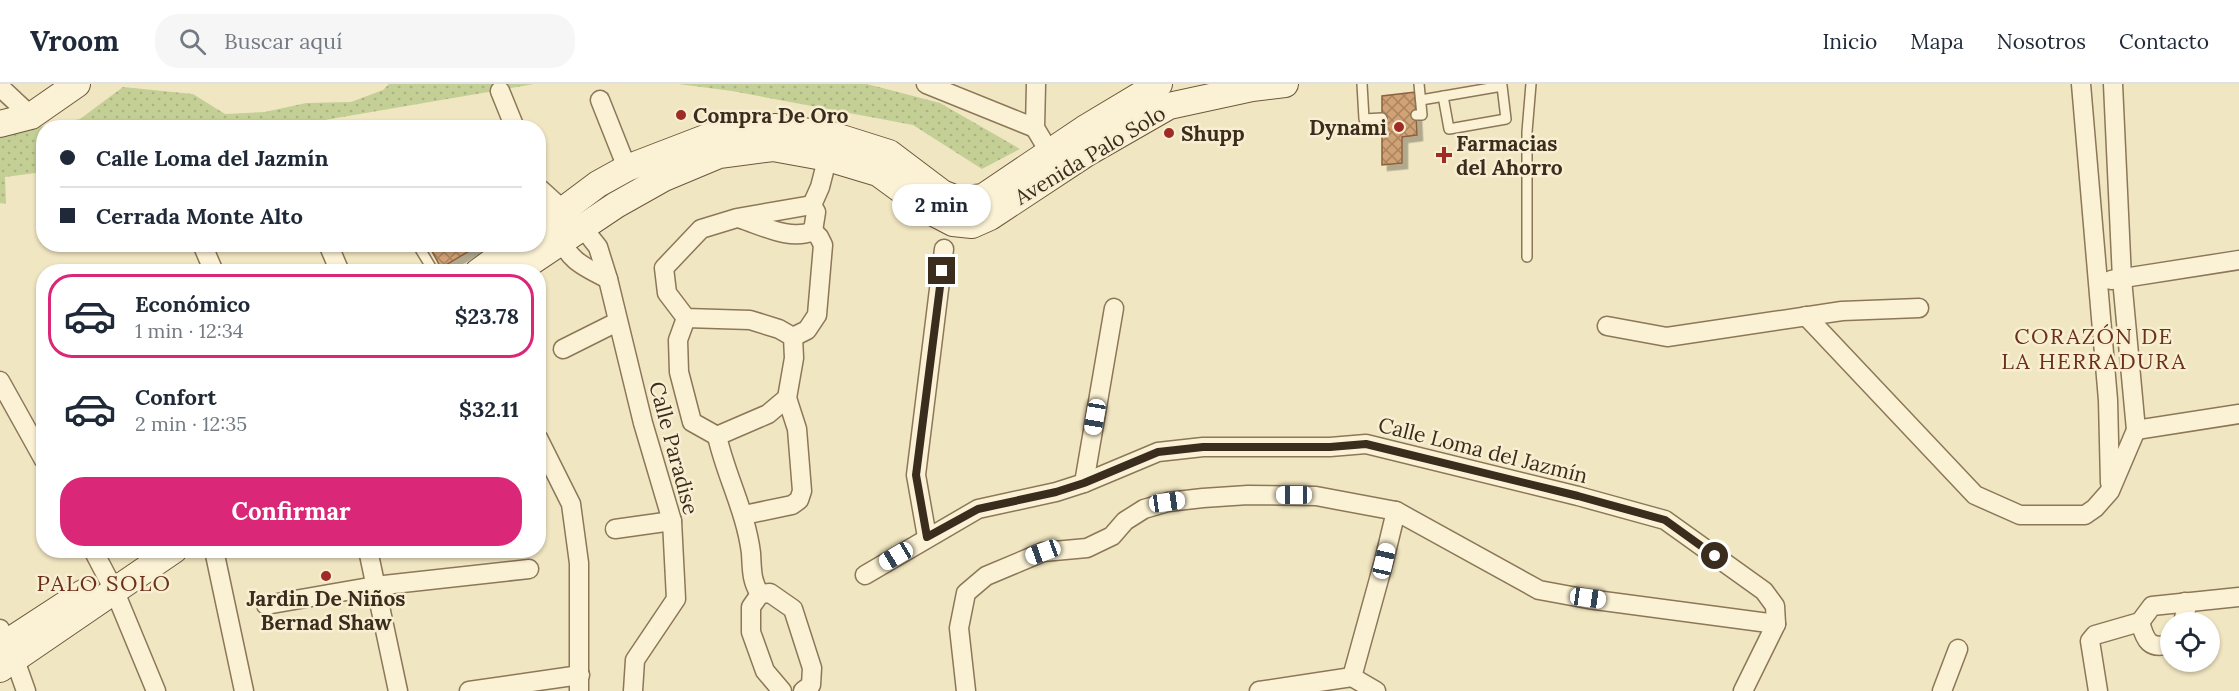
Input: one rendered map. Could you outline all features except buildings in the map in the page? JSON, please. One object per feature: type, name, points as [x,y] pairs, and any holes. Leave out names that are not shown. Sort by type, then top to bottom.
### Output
[{"type":"main road","points":[[0,124],[31,116],[77,84]]},
{"type":"main road","name":"Avenida Palo Solo","points":[[553,225],[583,228],[664,178],[719,155],[773,148],[830,146],[889,153],[942,193],[959,200],[983,197],[1083,129],[1159,84]]},
{"type":"main road","name":"Avenida Palo Solo","points":[[553,225],[598,184],[627,168],[713,135],[776,127],[830,146],[878,173],[930,211],[953,223],[972,225],[990,217],[1087,153],[1169,106],[1252,88],[1285,84]]},
{"type":"main road","name":"Avenida Palo Solo","points":[[491,264],[507,254]]},
{"type":"main road","points":[[112,584],[137,558]]},
{"type":"main road","points":[[4,650],[159,558]]},
{"type":"street","points":[[926,84],[1035,128]]},
{"type":"street","points":[[1036,84],[1035,128],[1050,153]]},
{"type":"street","points":[[2081,84],[2108,400],[2110,491]]},
{"type":"street","points":[[1806,316],[1975,495],[2020,515],[2064,516],[2085,514],[2095,508],[2110,491],[2136,430],[2122,279],[2113,84]]},
{"type":"street","points":[[0,87],[31,116]]},
{"type":"street","points":[[500,91],[512,120]]},
{"type":"street","points":[[600,100],[627,168]]},
{"type":"street","points":[[2086,136],[2114,132]]},
{"type":"street","points":[[813,231],[816,212],[812,205],[830,146]]},
{"type":"street","points":[[686,318],[667,293],[664,268],[701,229],[737,218],[812,205]]},
{"type":"street","points":[[546,206],[553,225],[577,263],[608,279]]},
{"type":"street","points":[[737,218],[784,232],[803,235],[813,231]]},
{"type":"street","name":"Calle Paradise","points":[[583,228],[598,247],[608,279],[643,423],[672,521],[676,599],[635,660],[633,691]]},
{"type":"street","points":[[793,337],[807,330],[817,315],[823,245],[813,231]]},
{"type":"street","points":[[927,537],[916,475],[944,249]]},
{"type":"street","points":[[2098,282],[2239,260]]},
{"type":"street","points":[[1084,483],[1114,308]]},
{"type":"street","points":[[1607,326],[1667,337],[1842,311],[1919,309]]},
{"type":"street","points":[[686,318],[750,320],[779,329],[793,337]]},
{"type":"street","points":[[686,318],[678,340],[679,372],[692,423],[717,435],[768,414],[787,398]]},
{"type":"street","points":[[563,349],[617,322]]},
{"type":"street","points":[[744,515],[792,505],[799,500],[802,491],[797,429],[787,398],[794,358],[793,337]]},
{"type":"street","points":[[0,381],[36,446]]},
{"type":"street","points":[[2136,430],[2239,414]]},
{"type":"street","points":[[717,435],[722,458],[744,515],[751,552],[753,585],[760,594]]},
{"type":"street","name":"Calle Loma del Jazmín","points":[[865,575],[978,509],[1056,492],[1084,483],[1158,452],[1203,447],[1330,447],[1366,444],[1578,496],[1665,520],[1764,591],[1775,606],[1776,624]]},
{"type":"street","points":[[469,691],[579,683],[579,563],[572,504],[546,454]]},
{"type":"street","points":[[966,691],[959,628],[966,593],[986,576],[1043,552],[1087,548],[1112,536],[1125,521],[1144,509],[1167,502],[1203,498],[1316,496],[1396,511],[1539,590],[1776,624],[1743,691]]},
{"type":"street","points":[[1352,677],[1396,511]]},
{"type":"street","points":[[615,529],[672,521]]},
{"type":"street","points":[[97,558],[112,584],[156,691]]},
{"type":"street","points":[[216,558],[244,691]]},
{"type":"street","points":[[370,558],[398,691]]},
{"type":"street","points":[[266,605],[375,586],[529,569]]},
{"type":"street","points":[[782,691],[765,671],[751,632],[751,607],[760,594],[770,593],[793,609],[812,668],[811,685],[803,691]]},
{"type":"street","points":[[2098,691],[2090,641],[2095,635],[2140,622],[2152,606],[2239,597]]},
{"type":"street","points":[[2185,602],[2186,612]]},
{"type":"street","points":[[2140,622],[2145,640],[2155,645],[2160,645]]},
{"type":"street","points":[[1942,691],[1958,649]]},
{"type":"street","points":[[4,650],[26,691]]},
{"type":"street","points":[[1259,691],[1352,677],[1376,691]]},
{"type":"lane","points":[[1362,84],[1364,119],[1382,118]]},
{"type":"lane","points":[[1416,116],[1422,115],[1419,84]]},
{"type":"lane","points":[[1527,257],[1527,132],[1531,84]]},
{"type":"lane","points":[[1421,100],[1503,85],[1506,119],[1449,129],[1443,96]]},
{"type":"green space","points":[[389,84],[534,84],[325,120],[75,120],[80,119],[123,87],[193,94],[225,114],[265,112],[306,103],[351,102],[383,90]]},
{"type":"green space","points":[[678,84],[867,84],[940,103],[1020,149],[982,169],[913,125],[732,91]]},
{"type":"green space","points":[[36,127],[36,173],[5,177],[6,204],[0,203],[0,128]]},
{"type":"place","name":"Compra De Oro","points":[[681,115]]},
{"type":"place","name":"Dynami","points":[[1399,127]]},
{"type":"place","name":"Shupp","points":[[1169,133]]},
{"type":"place","name":"Farmacias del Ahorro","points":[[1444,155]]},
{"type":"place","name":"Jardin De Niños Bernad Shaw","points":[[326,576]]},
{"type":"district","name":"CORAZÓN DE LA HERRADURA","points":[[2094,348]]},
{"type":"district","name":"PALO SOLO","points":[[104,583]]},
{"type":"route","points":[[942,271],[916,475],[927,537],[978,509],[1056,492],[1084,483],[1158,452],[1203,447],[1330,447],[1366,444],[1578,496],[1665,520],[1715,556]]}]
